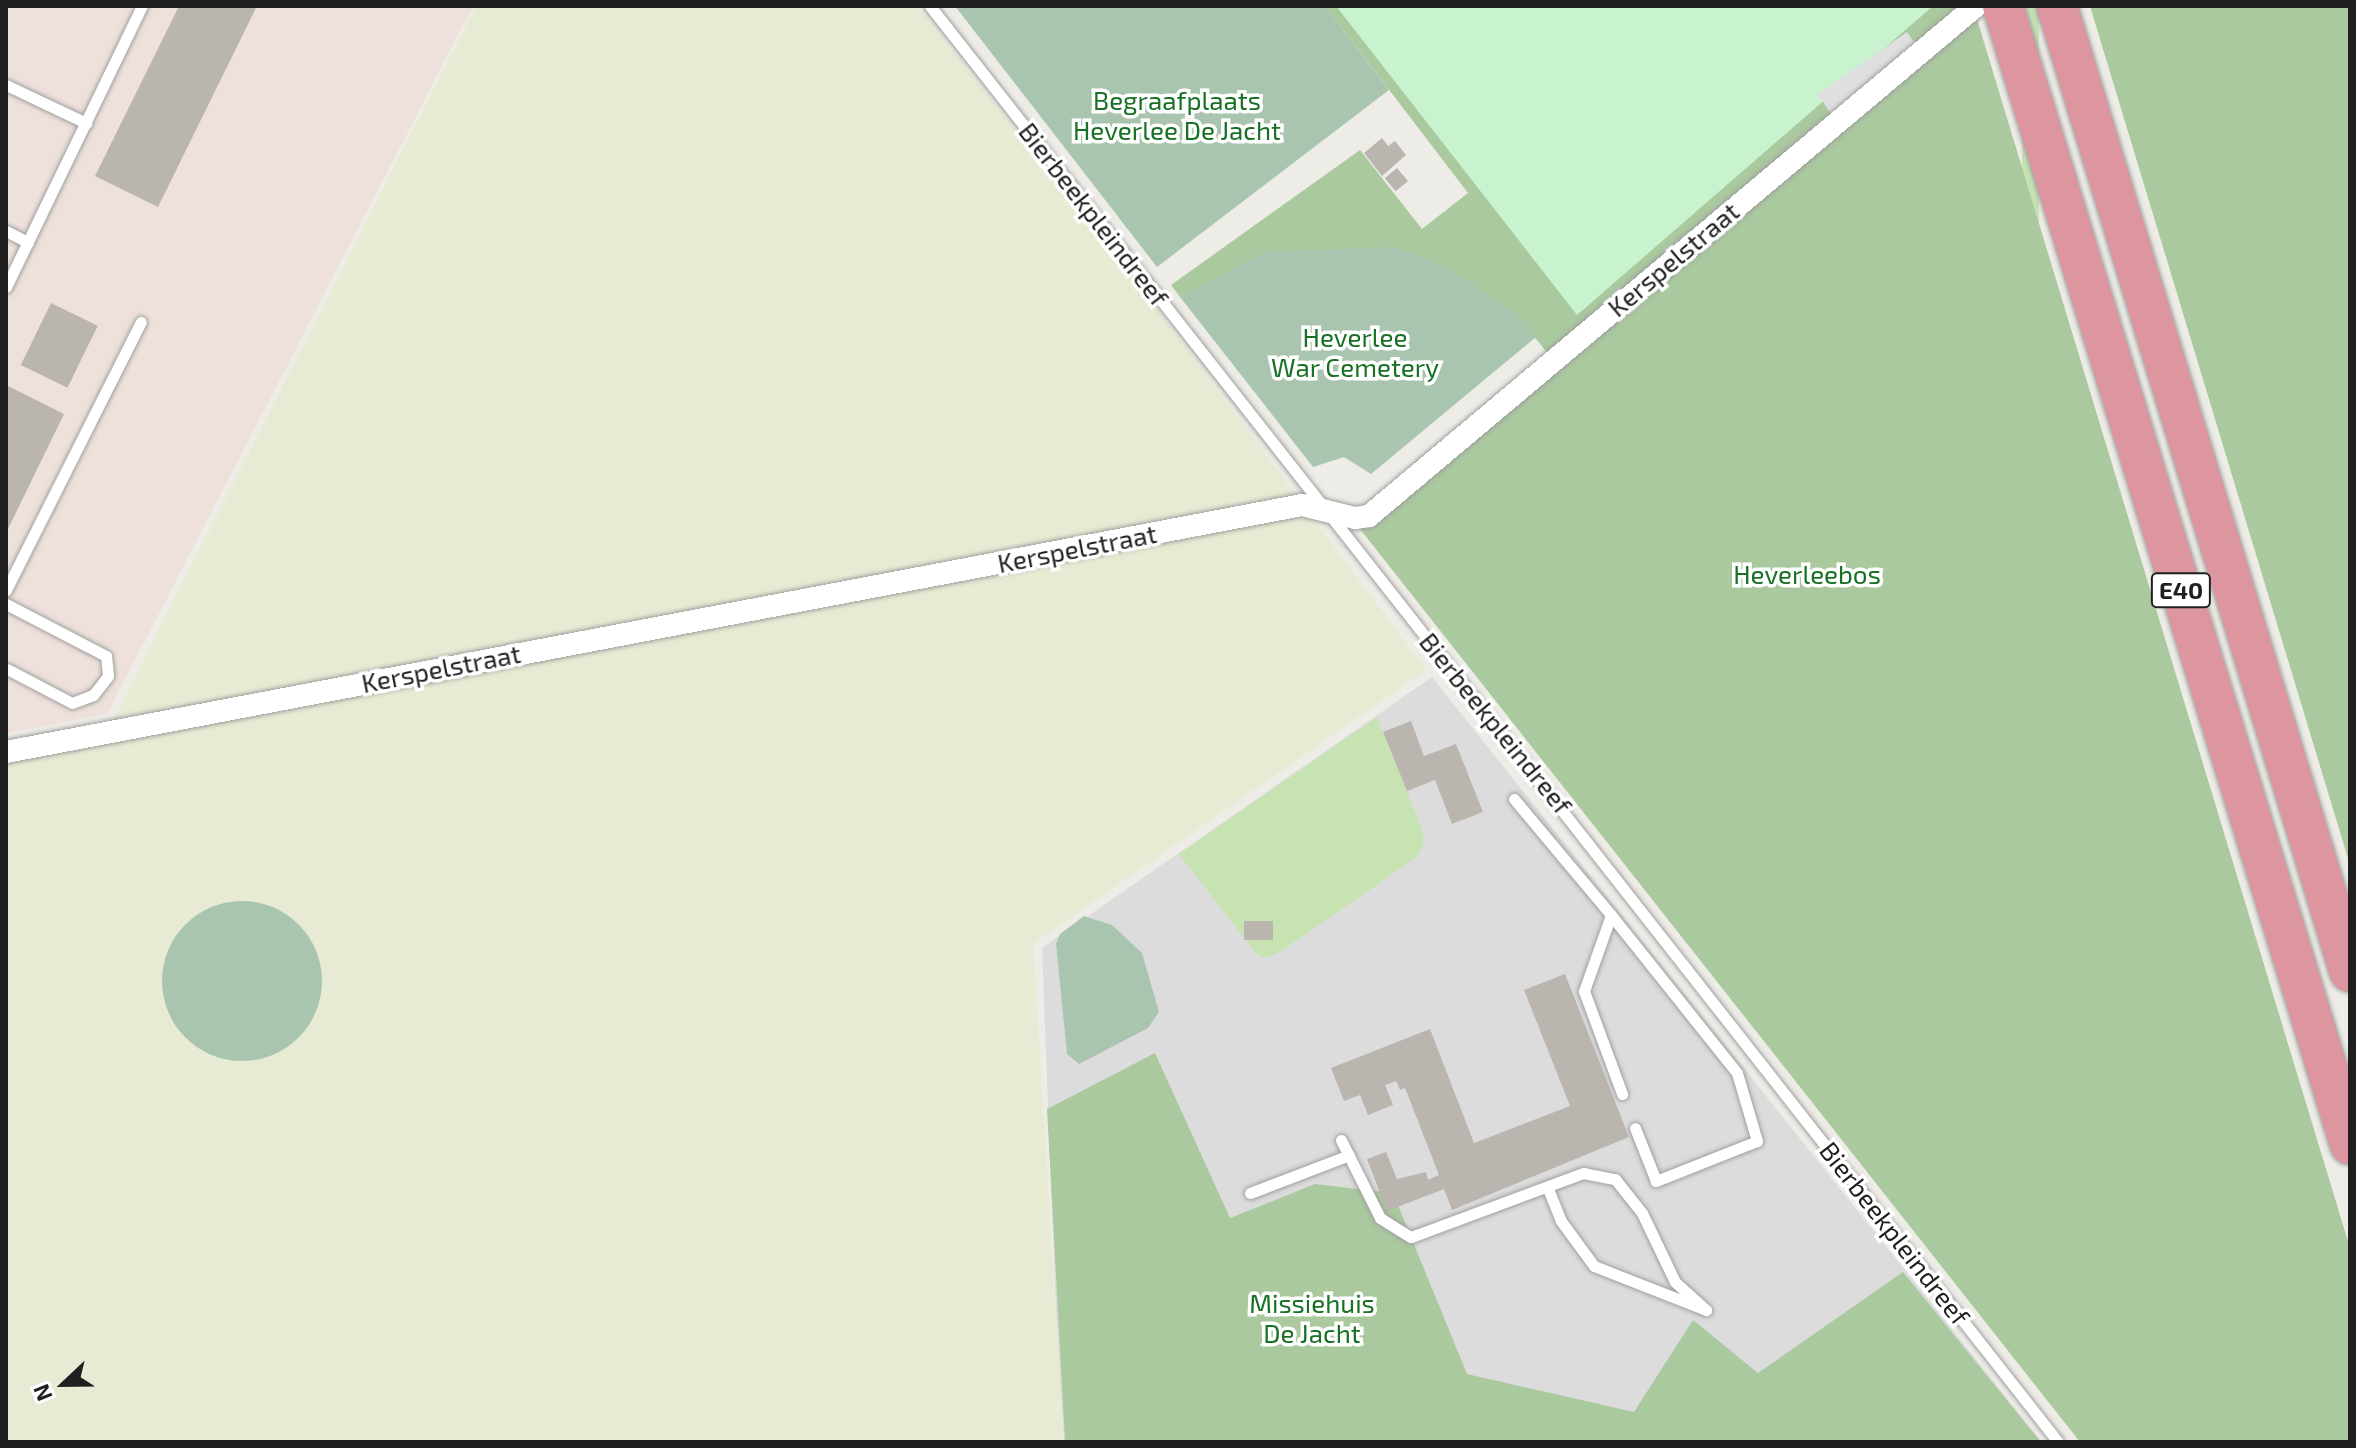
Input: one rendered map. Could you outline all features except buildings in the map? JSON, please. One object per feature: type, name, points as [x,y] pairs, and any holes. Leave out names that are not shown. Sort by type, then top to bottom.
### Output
[{"type":"highway","name":"E40","points":[[2057,8],[2350,972]]},
{"type":"highway","name":"E40","points":[[2008,21],[2350,1144]]},
{"type":"street","name":"Kerspelstraat","points":[[6,752],[1286,508],[1323,507],[1355,518],[1369,516],[1976,6]]},
{"type":"lane","points":[[6,287],[142,6]]},
{"type":"lane","name":"Bierbeekpleindreef","points":[[930,6],[1323,507],[1542,779],[2058,1442]]},
{"type":"lane","points":[[6,85],[86,123]]},
{"type":"lane","points":[[6,231],[28,242]]},
{"type":"lane","points":[[6,590],[141,322]]},
{"type":"lane","points":[[6,604],[106,656],[108,676],[93,695],[72,703],[7,669]]},
{"type":"lane","points":[[1514,799],[1737,1073],[1757,1141],[1656,1181],[1635,1128]]},
{"type":"lane","points":[[1611,915],[1584,991],[1622,1094]]},
{"type":"lane","points":[[1341,1140],[1380,1218],[1411,1237],[1532,1190],[1548,1189],[1583,1173],[1615,1179],[1642,1213],[1675,1282],[1706,1310],[1594,1266],[1561,1221],[1548,1189]]},
{"type":"lane","points":[[1250,1193],[1349,1155]]},
{"type":"shaded area","points":[[6,6],[473,6],[107,714],[6,733]]},
{"type":"shaded area","points":[[1907,32],[1921,52],[1831,114],[1818,95]]},
{"type":"shaded area","points":[[1432,677],[2042,1442],[1061,1442],[1042,948]]},
{"type":"green space","points":[[476,6],[917,6],[1151,301],[1426,670],[1033,944],[1064,1442],[6,1442],[6,762],[101,744]]},
{"type":"green space","name":"Begraafplaats Heverlee De Jacht","points":[[955,6],[1325,6],[1389,90],[1157,267]]},
{"type":"green space","name":"Heverleebos","points":[[1325,6],[1973,6],[2350,1248],[2350,1442],[2080,1442],[1360,529],[1558,367],[1516,313],[1266,252],[1180,297],[1171,285],[1360,150],[1422,229],[1468,193]]},
{"type":"green space","points":[[1336,6],[1933,6],[1577,315]]},
{"type":"green space","points":[[2022,6],[2039,6],[2039,1134],[2022,1134]]},
{"type":"green space","points":[[2090,6],[2350,6],[2350,865]]},
{"type":"green space","name":"Heverlee War Cemetery","points":[[1396,247],[1450,269],[1516,313],[1536,337],[1371,474],[1344,457],[1313,467],[1180,297],[1265,252]]},
{"type":"green space","points":[[1377,717],[1423,832],[1423,845],[1417,857],[1280,952],[1265,958],[1256,953],[1179,854]]},
{"type":"green space","points":[[242,901],[273,907],[299,924],[316,950],[322,981],[316,1012],[299,1038],[273,1055],[242,1061],[211,1055],[185,1038],[168,1012],[162,981],[168,950],[185,924],[211,907]]},
{"type":"green space","points":[[1084,916],[1112,925],[1142,953],[1159,1012],[1148,1028],[1079,1064],[1067,1054],[1056,944],[1060,934]]},
{"type":"green space","name":"Missiehuis De Jacht","points":[[1155,1053],[1230,1218],[1315,1184],[1393,1193],[1467,1374],[1634,1412],[1693,1320],[1758,1373],[1903,1272],[2041,1442],[1065,1442],[1047,1109]]}]
